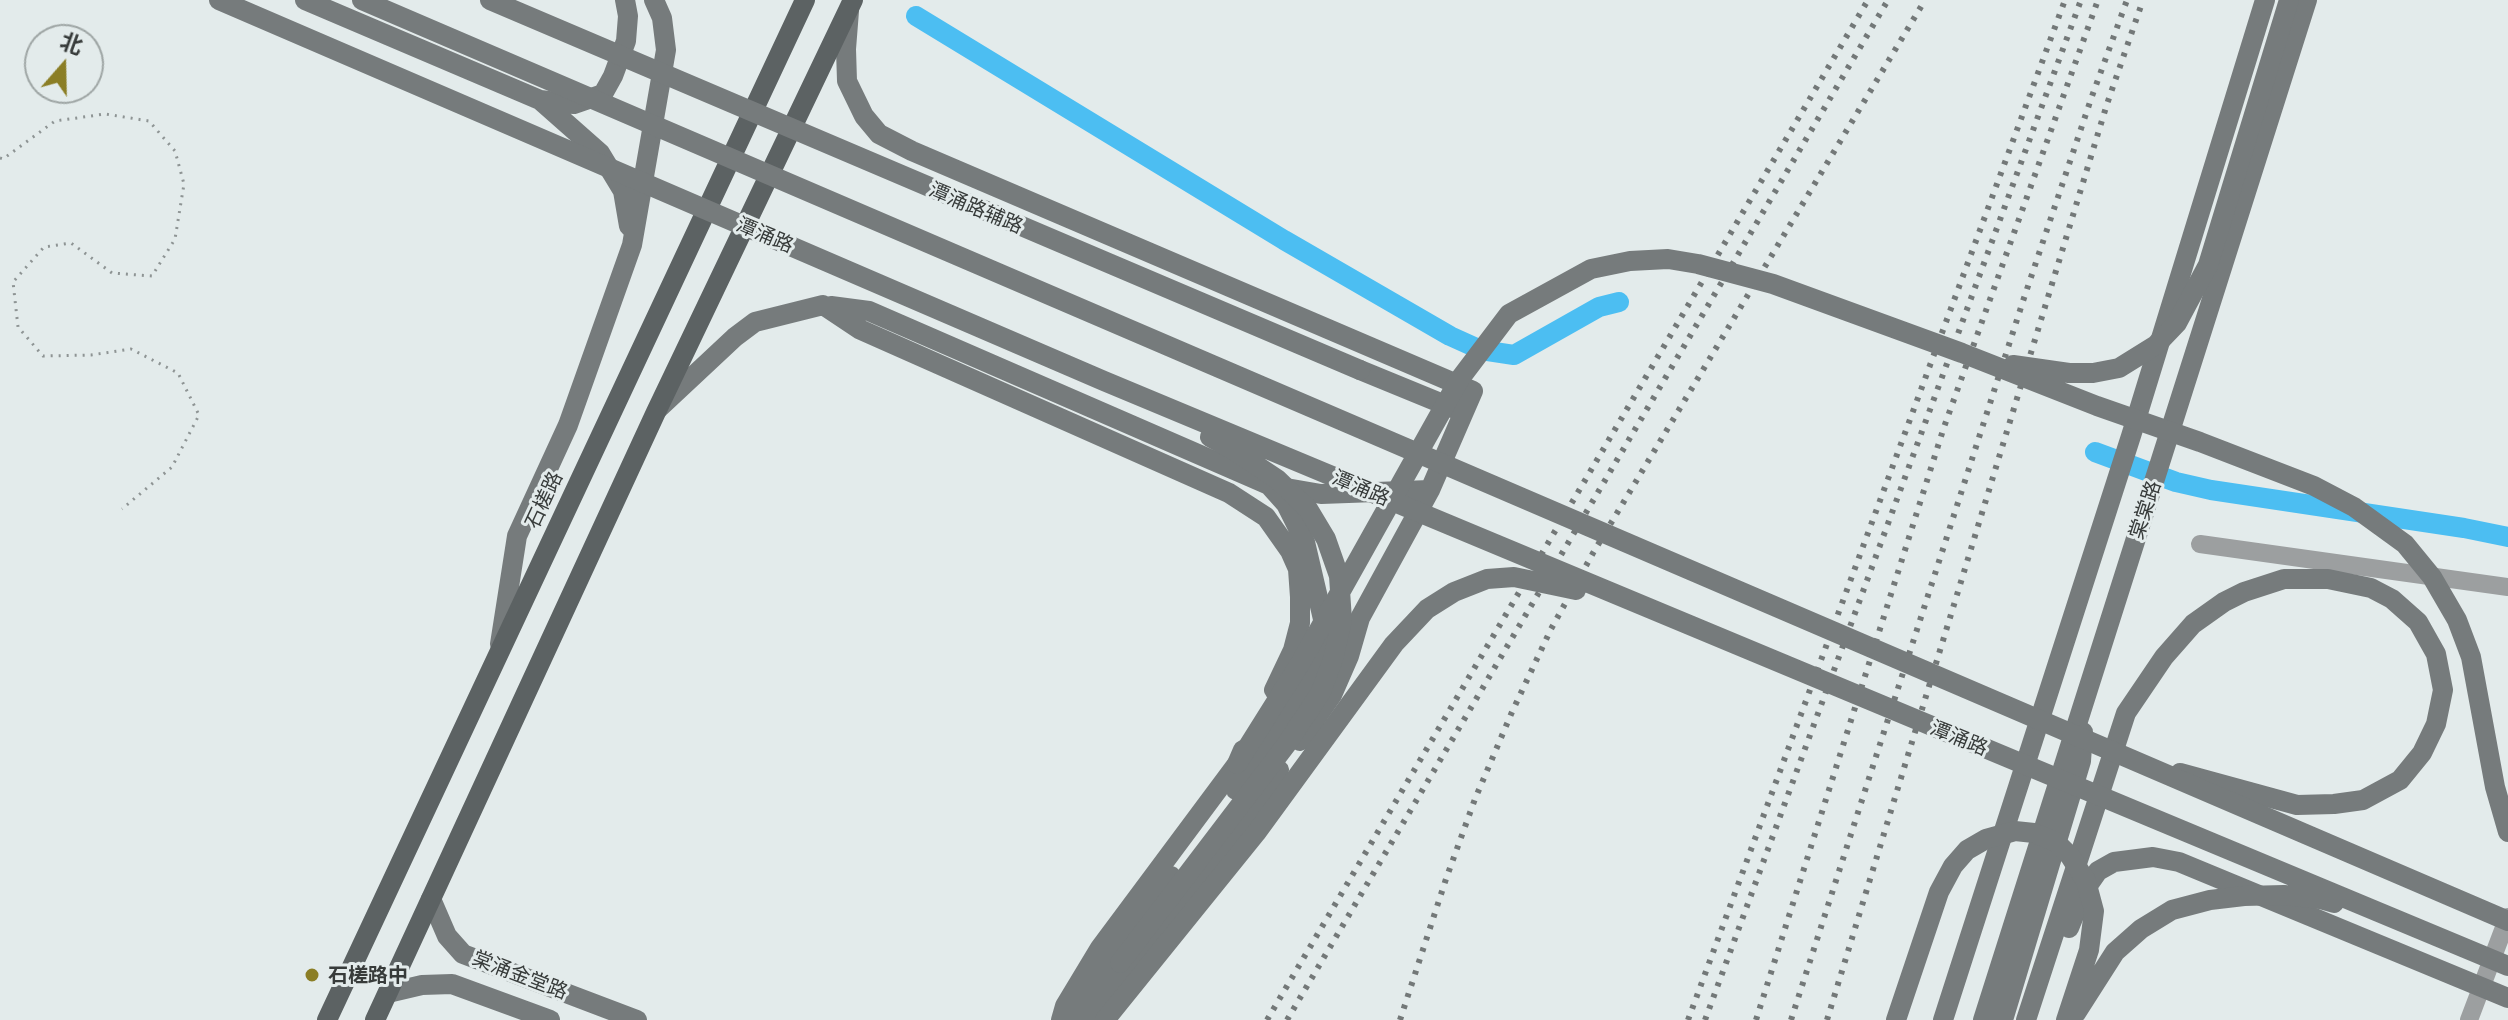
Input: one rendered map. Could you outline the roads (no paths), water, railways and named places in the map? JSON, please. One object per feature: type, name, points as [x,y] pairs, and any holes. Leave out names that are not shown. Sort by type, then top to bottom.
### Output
[{"type":"main road","name":"潭涌路","points":[[219,0],[1104,381],[2508,966]]},
{"type":"main road","points":[[305,0],[540,100],[574,104],[603,94],[613,76],[626,41],[628,16],[625,0]]},
{"type":"main road","points":[[362,0],[2508,919]]},
{"type":"main road","name":"潭涌路辅路","points":[[490,0],[1463,412]]},
{"type":"main road","points":[[499,651],[517,536],[568,425],[632,245],[666,50],[662,18],[654,0]]},
{"type":"main road","name":"石槎路","points":[[327,1020],[805,0]]},
{"type":"main road","name":"棠棠路","points":[[1943,1020],[2131,436],[2265,0]]},
{"type":"main road","points":[[1962,353],[2012,365],[2093,373],[2119,368],[2136,360],[2177,323],[2208,265],[2289,0]]},
{"type":"main road","name":"棠棠路","points":[[1983,1020],[2307,0]]},
{"type":"main road","points":[[375,1020],[656,412],[852,4]]},
{"type":"main road","points":[[852,4],[846,49],[847,81],[864,116],[879,134],[912,151],[1473,391],[1430,490],[1360,618],[1349,656],[1332,695],[1235,831],[1092,1020]]},
{"type":"main road","points":[[540,100],[600,153],[623,191],[632,245]]},
{"type":"main road","points":[[1061,1020],[1065,1006],[1100,948],[1237,764],[1301,662],[1459,380],[1509,314],[1591,269],[1630,261],[1668,259],[1773,284],[2200,442],[2314,486],[2354,507],[2405,544],[2438,587],[2457,620],[2471,657],[2495,787],[2508,832]]},
{"type":"main road","points":[[823,305],[859,329],[1229,493],[1266,517],[1290,551],[1298,569],[1300,623],[1282,676],[1256,719],[1237,764]]},
{"type":"main road","points":[[656,412],[755,322],[823,305],[869,311],[1269,485],[1321,494],[1430,490]]},
{"type":"main road","points":[[1081,1020],[1120,963],[1286,745],[1321,692],[1342,620],[1339,576],[1326,539],[1308,509],[1277,479],[1235,451],[1104,381]]},
{"type":"main road","points":[[1072,1020],[1163,886],[1249,772],[1312,678],[1326,632],[1316,581],[1305,542],[1286,504],[1269,485]]},
{"type":"main road","points":[[1105,1020],[1256,833],[1394,644],[1427,609],[1454,592],[1487,579],[1514,577],[1559,585],[1661,615]]},
{"type":"main road","points":[[2026,1020],[2126,713],[2193,624],[2244,592],[2284,579],[2328,579],[2371,588],[2392,599],[2418,622],[2436,654],[2443,690],[2436,724],[2422,753],[2400,780],[2363,800],[2297,805],[2139,761]]},
{"type":"main road","points":[[2039,1020],[2154,672]]},
{"type":"main road","points":[[2003,1020],[2081,761],[2087,694]]},
{"type":"main road","points":[[1896,1020],[1939,892],[1953,866],[1967,850],[1986,839],[2015,831],[2034,833],[2056,842],[2070,856],[2086,881],[2094,911],[2089,950],[2068,1020]]},
{"type":"main road","points":[[2069,928],[2084,891],[2098,871],[2114,862],[2153,857],[2179,862],[2508,998]]},
{"type":"main road","points":[[2068,1020],[2115,952],[2141,929],[2172,910],[2210,900],[2284,895],[2320,899],[2424,930]]},
{"type":"main road","name":"棠涌金堂路","points":[[431,899],[447,936],[463,954],[626,1018]]},
{"type":"main road","name":"棠涌金堂路","points":[[388,993],[422,985],[452,984],[550,1020]]},
{"type":"street","points":[[2200,544],[2508,587]]},
{"type":"street","points":[[2469,1020],[2508,919]]},
{"type":"waterway","points":[[916,16],[1284,240],[1450,336],[1481,350],[1514,355],[1599,307],[1619,302]]},
{"type":"waterway","points":[[2095,452],[2176,482],[2211,490],[2508,537]]},
{"type":"railway","points":[[1267,1020],[1868,0]]},
{"type":"railway","points":[[1287,1020],[1888,0]]},
{"type":"railway","points":[[1400,1020],[1475,799],[1551,629],[1593,553],[1925,0]]},
{"type":"railway","points":[[1688,1020],[2065,0]]},
{"type":"railway","points":[[1705,1020],[2081,0]]},
{"type":"railway","points":[[1756,1020],[1944,427],[2098,0]]},
{"type":"railway","points":[[1791,1020],[2024,298],[2127,0]]},
{"type":"railway","points":[[1827,1020],[2107,104],[2143,0]]},
{"type":"place","name":"石槎路中","points":[[312,975]]}]
